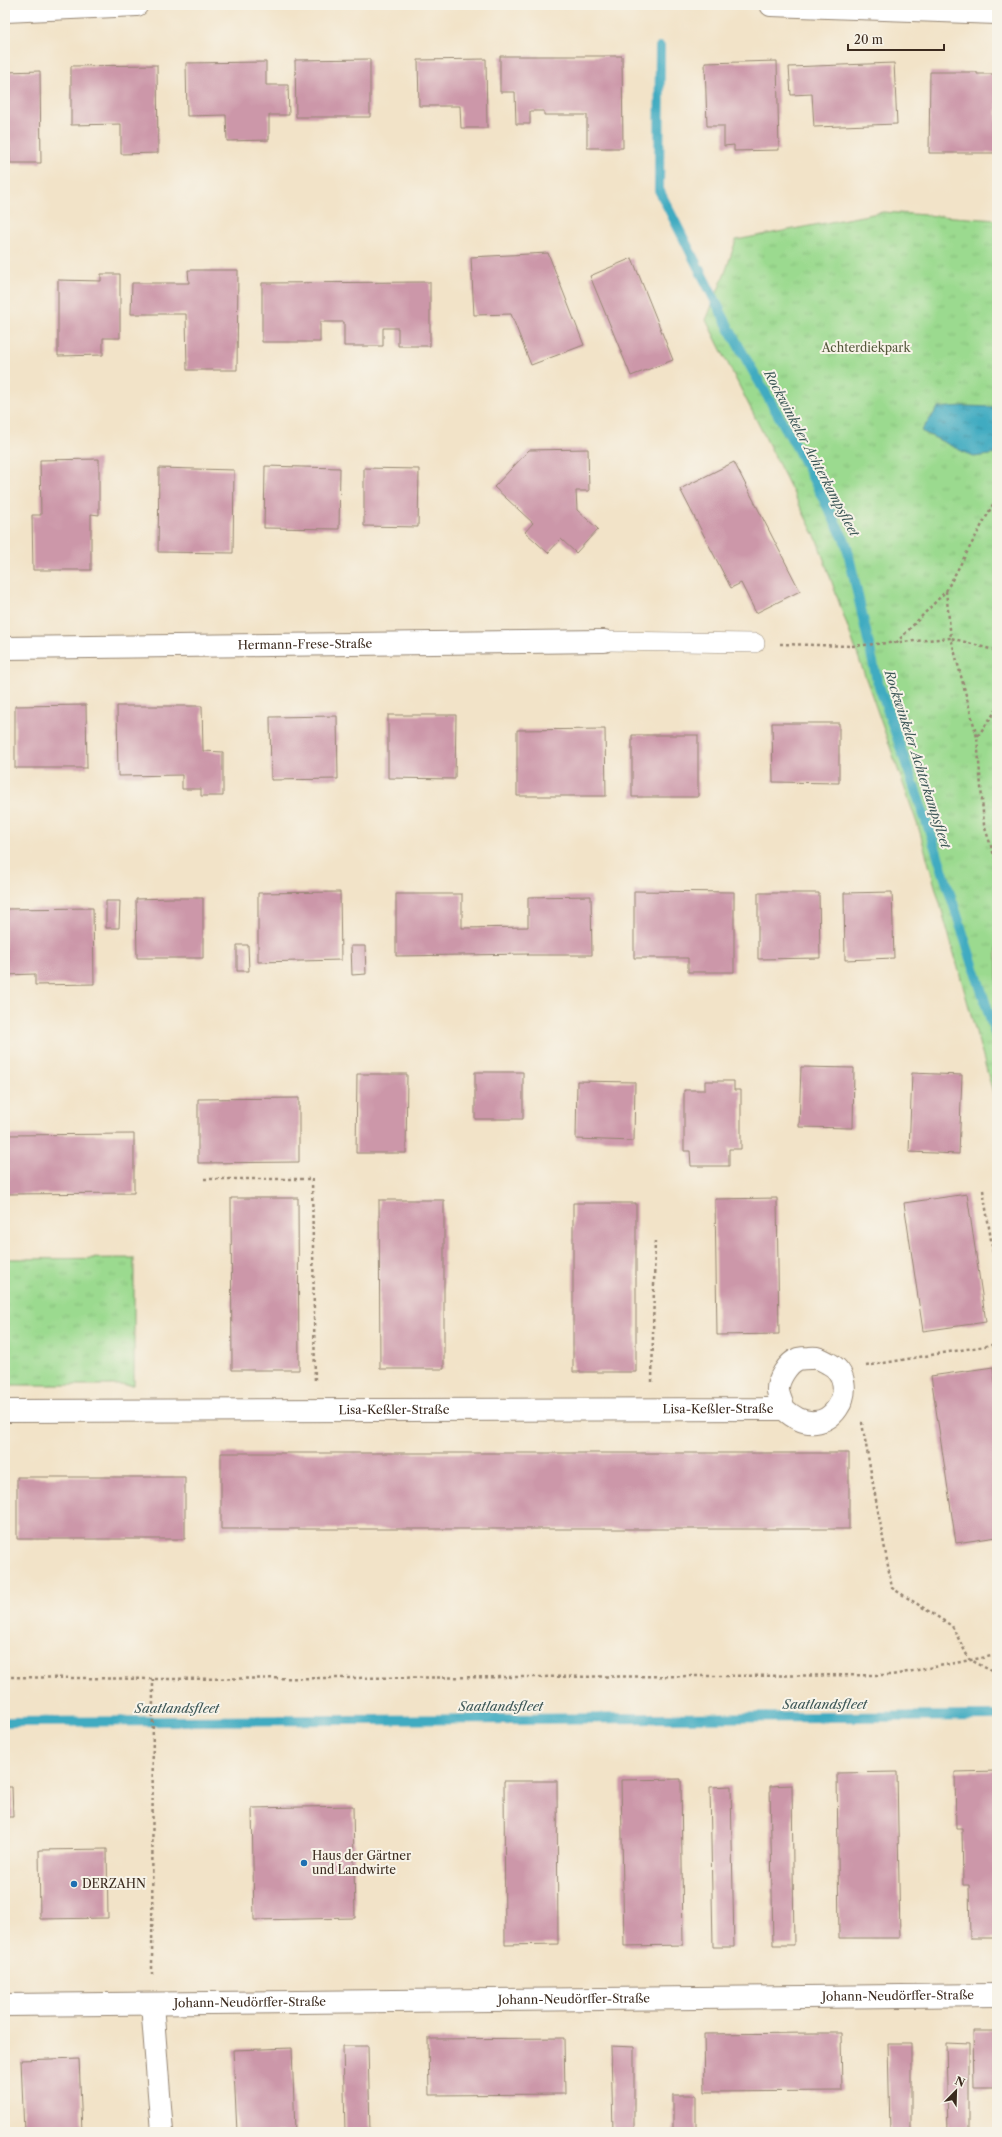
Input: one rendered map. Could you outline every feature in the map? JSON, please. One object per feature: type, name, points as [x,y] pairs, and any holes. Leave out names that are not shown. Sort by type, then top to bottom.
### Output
[{"type":"street","points":[[5,11],[137,5]]},
{"type":"street","points":[[771,5],[997,13]]},
{"type":"street","name":"Hermann-Frese-Straße","points":[[5,648],[604,641]]},
{"type":"street","name":"Lisa-Keßler-Straße","points":[[834,1414],[822,1421],[808,1422],[794,1418],[784,1408],[778,1390],[783,1372],[798,1359],[816,1357],[834,1366],[843,1381]]},
{"type":"street","points":[[834,1414],[843,1399],[843,1381]]},
{"type":"street","name":"Lisa-Keßler-Straße","points":[[5,1411],[784,1408]]},
{"type":"street","name":"Johann-Neudörffer-Straße","points":[[5,2005],[997,1995]]},
{"type":"street","points":[[152,2004],[162,2132]]},
{"type":"lane","points":[[604,641],[755,643]]},
{"type":"path","points":[[896,643],[946,591],[997,497]]},
{"type":"path","points":[[946,591],[951,638],[977,737],[984,825],[997,864]]},
{"type":"path","points":[[755,643],[851,646],[951,638],[997,651]]},
{"type":"path","points":[[977,737],[997,709]]},
{"type":"path","points":[[204,1179],[312,1179],[315,1410]]},
{"type":"path","points":[[983,1190],[997,1277]]},
{"type":"path","points":[[652,1409],[654,1238]]},
{"type":"path","points":[[843,1381],[856,1368],[997,1344]]},
{"type":"path","points":[[834,1414],[862,1423],[892,1588],[952,1626],[969,1660],[997,1674]]},
{"type":"path","points":[[5,1677],[152,1679],[892,1675],[997,1655]]},
{"type":"path","points":[[152,1679],[152,2004]]},
{"type":"green space","name":"Achterdiekpark","points":[[883,212],[997,220],[997,1107],[919,829],[817,540],[706,320],[725,273],[736,240]]},
{"type":"green space","points":[[134,1258],[134,1385],[5,1385],[5,1259]]},
{"type":"water","points":[[963,406],[997,407],[997,454],[974,457],[921,431],[938,408]]},
{"type":"building","points":[[500,56],[622,56],[623,148],[587,148],[587,115],[544,115],[544,111],[530,111],[530,124],[516,124],[515,92],[500,92]]},
{"type":"building","points":[[370,59],[370,117],[296,117],[295,60]]},
{"type":"building","points":[[486,59],[487,128],[461,128],[460,106],[419,106],[418,60]]},
{"type":"building","points":[[777,61],[779,150],[734,151],[734,145],[724,146],[724,126],[707,126],[705,63]]},
{"type":"building","points":[[266,62],[266,85],[288,85],[289,115],[269,115],[269,140],[227,141],[226,115],[187,116],[186,63]]},
{"type":"building","points":[[894,63],[897,124],[814,127],[812,94],[791,95],[789,67]]},
{"type":"building","points":[[157,65],[158,153],[121,154],[121,124],[71,125],[71,66]]},
{"type":"building","points":[[40,71],[41,163],[10,163],[9,124],[5,124],[5,72]]},
{"type":"building","points":[[930,72],[977,72],[977,74],[997,74],[997,153],[929,153]]},
{"type":"building","points":[[548,253],[584,345],[531,365],[511,314],[474,315],[471,257]]},
{"type":"building","points":[[632,258],[673,360],[631,376],[590,276]]},
{"type":"building","points":[[188,270],[238,270],[237,370],[187,370],[186,314],[131,314],[132,283],[189,283]]},
{"type":"building","points":[[101,274],[120,274],[120,338],[103,338],[103,355],[58,356],[58,280],[101,281]]},
{"type":"building","points":[[430,282],[430,346],[398,346],[398,328],[383,328],[383,346],[344,346],[344,322],[320,322],[320,342],[262,342],[262,283]]},
{"type":"building","points":[[588,449],[589,491],[576,491],[577,510],[598,529],[576,553],[561,539],[548,553],[525,532],[533,523],[494,487],[529,450]]},
{"type":"building","points":[[99,459],[99,515],[91,514],[91,570],[33,570],[32,515],[41,515],[40,460]]},
{"type":"building","points":[[734,462],[800,591],[756,613],[741,583],[731,588],[680,489]]},
{"type":"building","points":[[265,466],[340,468],[339,529],[264,528]]},
{"type":"building","points":[[159,468],[234,470],[233,553],[158,552]]},
{"type":"building","points":[[364,468],[419,469],[418,527],[364,526]]},
{"type":"building","points":[[86,705],[87,768],[15,768],[15,706]]},
{"type":"building","points":[[117,706],[202,706],[203,751],[223,752],[223,796],[201,796],[201,789],[182,789],[182,775],[118,776]]},
{"type":"building","points":[[388,715],[456,715],[455,779],[388,778]]},
{"type":"building","points":[[337,716],[338,779],[271,780],[270,717]]},
{"type":"building","points":[[772,723],[839,723],[839,783],[773,782]]},
{"type":"building","points":[[605,729],[606,796],[517,796],[517,730]]},
{"type":"building","points":[[632,735],[698,735],[698,797],[632,797]]},
{"type":"building","points":[[634,891],[734,892],[734,972],[688,972],[688,958],[634,958]]},
{"type":"building","points":[[340,892],[341,960],[258,962],[258,893]]},
{"type":"building","points":[[892,892],[894,958],[845,960],[844,893]]},
{"type":"building","points":[[758,893],[819,893],[820,958],[758,959]]},
{"type":"building","points":[[396,894],[462,894],[462,928],[528,927],[528,897],[591,896],[592,955],[527,955],[529,954],[396,956]]},
{"type":"building","points":[[203,898],[203,958],[137,958],[136,899]]},
{"type":"building","points":[[106,901],[120,901],[119,928],[106,928]]},
{"type":"building","points":[[93,908],[94,984],[35,985],[35,974],[5,975],[5,909]]},
{"type":"building","points":[[237,945],[248,945],[249,971],[237,971]]},
{"type":"building","points":[[351,946],[365,946],[366,974],[352,975]]},
{"type":"building","points":[[801,1067],[854,1068],[853,1128],[799,1127]]},
{"type":"building","points":[[475,1072],[523,1072],[523,1119],[475,1119]]},
{"type":"building","points":[[912,1073],[962,1075],[959,1154],[909,1152]]},
{"type":"building","points":[[357,1074],[407,1074],[406,1153],[356,1153]]},
{"type":"building","points":[[577,1081],[635,1082],[634,1141],[576,1139]]},
{"type":"building","points":[[705,1081],[734,1081],[734,1090],[741,1090],[741,1149],[729,1149],[729,1166],[691,1166],[690,1151],[684,1151],[684,1090],[705,1090]]},
{"type":"building","points":[[299,1098],[299,1162],[198,1163],[198,1099]]},
{"type":"building","points":[[134,1134],[134,1193],[5,1194],[5,1135]]},
{"type":"building","points":[[967,1194],[986,1322],[923,1331],[904,1203]]},
{"type":"building","points":[[231,1198],[298,1198],[299,1370],[232,1370]]},
{"type":"building","points":[[777,1198],[779,1334],[717,1335],[715,1199]]},
{"type":"building","points":[[379,1200],[444,1200],[444,1369],[380,1369]]},
{"type":"building","points":[[573,1203],[636,1203],[636,1372],[573,1372]]},
{"type":"building","points":[[993,1367],[997,1395],[997,1537],[956,1543],[931,1376]]},
{"type":"building","points":[[221,1453],[849,1453],[849,1529],[221,1529]]},
{"type":"building","points":[[17,1477],[185,1477],[185,1539],[17,1539]]},
{"type":"building","points":[[997,1771],[997,1938],[970,1938],[969,1885],[963,1885],[962,1829],[956,1829],[955,1772]]},
{"type":"building","points":[[897,1772],[900,1938],[839,1938],[837,1773]]},
{"type":"building","points":[[681,1779],[683,1945],[624,1946],[621,1780]]},
{"type":"building","points":[[504,1781],[557,1781],[558,1944],[505,1945]]},
{"type":"building","points":[[792,1785],[794,1945],[773,1945],[770,1786]]},
{"type":"building","points":[[731,1786],[734,1947],[713,1947],[710,1787]]},
{"type":"building","points":[[5,1787],[12,1787],[13,1817],[5,1817]]},
{"type":"building","name":"Haus der Gärtner und Landwirte","points":[[353,1806],[355,1918],[254,1920],[252,1808]]},
{"type":"building","name":"DERZAHN","points":[[107,1849],[108,1918],[40,1919],[39,1850]]},
{"type":"building","points":[[973,2031],[997,2031],[997,2087],[974,2087]]},
{"type":"building","points":[[841,2033],[842,2091],[705,2092],[704,2034]]},
{"type":"building","points":[[564,2038],[565,2094],[429,2095],[428,2039]]},
{"type":"building","points":[[888,2043],[911,2043],[911,2132],[890,2132]]},
{"type":"building","points":[[946,2043],[969,2044],[969,2132],[948,2132]]},
{"type":"building","points":[[343,2046],[368,2046],[370,2132],[345,2132]]},
{"type":"building","points":[[611,2046],[634,2047],[634,2132],[613,2132]]},
{"type":"building","points":[[292,2048],[295,2132],[237,2132],[233,2050]]},
{"type":"building","points":[[79,2058],[82,2132],[24,2132],[21,2060]]},
{"type":"building","points":[[673,2095],[696,2095],[696,2132],[673,2132]]},
{"type":"waterway","name":"Rockwinkeler Achterkampsfleet","points":[[660,47],[659,190],[733,336],[797,448],[846,543],[877,680],[933,841],[997,1039]]},
{"type":"waterway","name":"Saatlandsfleet","points":[[5,1722],[997,1716]]},
{"type":"place","name":"Haus der Gärtner und Landwirte","points":[[304,1863]]},
{"type":"place","name":"DERZAHN","points":[[74,1884]]}]
